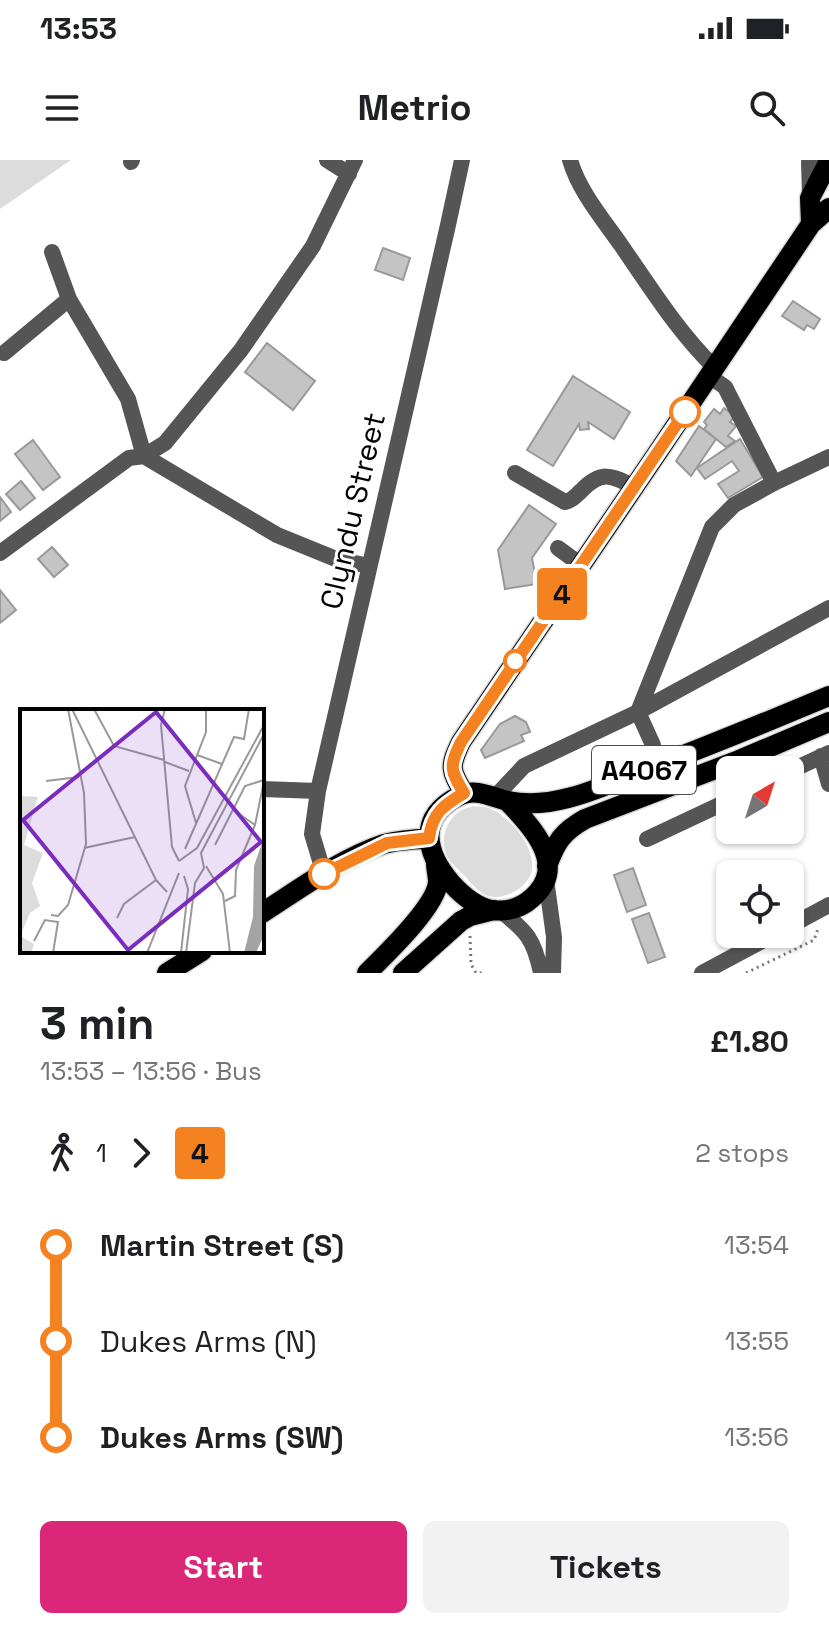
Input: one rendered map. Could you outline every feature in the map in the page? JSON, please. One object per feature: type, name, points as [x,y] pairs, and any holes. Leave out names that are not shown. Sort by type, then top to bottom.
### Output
[{"type":"main road","points":[[811,224],[810,198],[829,161]]},
{"type":"main road","points":[[464,793],[453,774],[453,758],[461,742],[811,224],[829,208]]},
{"type":"main road","name":"A4067","points":[[501,799],[540,804],[571,797],[716,743],[829,696]]},
{"type":"main road","name":"A4067","points":[[547,873],[555,844],[569,828],[585,819],[829,722]]},
{"type":"main road","points":[[403,973],[461,921],[470,916],[518,908],[534,897],[547,873],[543,845],[535,832],[501,799],[482,793],[464,793],[446,804],[431,824],[431,851],[444,874],[466,897],[473,903],[497,910]]},
{"type":"main road","points":[[264,912],[324,874],[387,843],[429,838]]},
{"type":"main road","points":[[367,973],[403,936],[429,903],[438,885],[436,862]]},
{"type":"main road","points":[[167,973],[199,953]]},
{"type":"street","points":[[0,553],[129,458],[144,456],[165,443],[241,350],[313,246],[352,167],[327,160]]},
{"type":"street","name":"Clyndu Street","points":[[324,874],[312,834],[318,791],[462,160]]},
{"type":"street","points":[[570,160],[574,175],[589,199],[675,322],[725,387],[774,483]]},
{"type":"street","points":[[810,198],[809,162],[812,160]]},
{"type":"street","points":[[52,252],[69,299],[128,399],[144,456],[277,535],[336,559],[369,566]]},
{"type":"street","points":[[4,353],[69,299]]},
{"type":"street","points":[[653,745],[638,712],[712,527],[734,505],[829,457]]},
{"type":"street","points":[[515,473],[565,502],[572,501],[598,477],[609,475],[634,487]]},
{"type":"street","points":[[558,548],[581,565]]},
{"type":"street","points":[[501,799],[524,766],[638,712],[829,608]]},
{"type":"street","points":[[804,765],[825,755],[829,784]]},
{"type":"street","points":[[264,789],[318,791]]},
{"type":"street","points":[[647,839],[716,807]]},
{"type":"street","points":[[547,873],[554,937],[553,973]]},
{"type":"street","points":[[804,919],[828,906]]},
{"type":"street","points":[[497,910],[525,931],[532,941],[541,973]]},
{"type":"street","points":[[702,973],[749,948]]},
{"type":"path","points":[[746,973],[814,940],[828,906]]},
{"type":"path","points":[[470,929],[471,964],[476,973],[482,973]]},
{"type":"shaded area","points":[[0,160],[71,160],[0,209]]},
{"type":"shaded area","points":[[487,807],[509,821],[530,851],[531,873],[523,886],[514,892],[498,897],[481,893],[445,852],[445,831],[451,819],[463,809]]},
{"type":"building","points":[[383,248],[410,258],[403,280],[375,270]]},
{"type":"building","points":[[793,301],[820,319],[814,329],[807,325],[804,330],[782,316]]},
{"type":"building","points":[[267,343],[315,381],[293,410],[245,372]]},
{"type":"building","points":[[573,376],[630,412],[614,439],[588,422],[589,429],[580,430],[579,424],[553,466],[527,450]]},
{"type":"building","points":[[724,408],[735,416],[730,422],[736,426],[728,436],[735,441],[726,447],[704,429],[707,425],[704,422],[714,409],[720,414]]},
{"type":"building","points":[[699,426],[716,439],[691,476],[676,461]]},
{"type":"building","points":[[740,439],[763,477],[728,498],[718,484],[739,471],[732,461],[705,479],[697,468]]},
{"type":"building","points":[[33,440],[60,477],[43,490],[15,454]]},
{"type":"building","points":[[21,481],[35,498],[20,510],[6,494]]},
{"type":"building","points":[[0,497],[11,512],[0,521]]},
{"type":"building","points":[[529,505],[556,524],[532,558],[537,584],[505,589],[498,550]]},
{"type":"building","points":[[52,547],[68,565],[54,577],[38,559]]},
{"type":"building","points":[[0,590],[16,610],[0,623]]},
{"type":"building","points":[[515,716],[526,722],[530,732],[521,735],[524,741],[485,758],[481,750],[500,724]]},
{"type":"building","points":[[633,868],[646,905],[627,912],[614,875]]},
{"type":"building","points":[[649,913],[665,957],[648,963],[632,919]]},
{"type":"bus line","name":"4","points":[[324,874],[387,843],[429,838],[431,824],[438,813],[464,793],[453,774],[453,758],[461,742],[685,412]]}]
